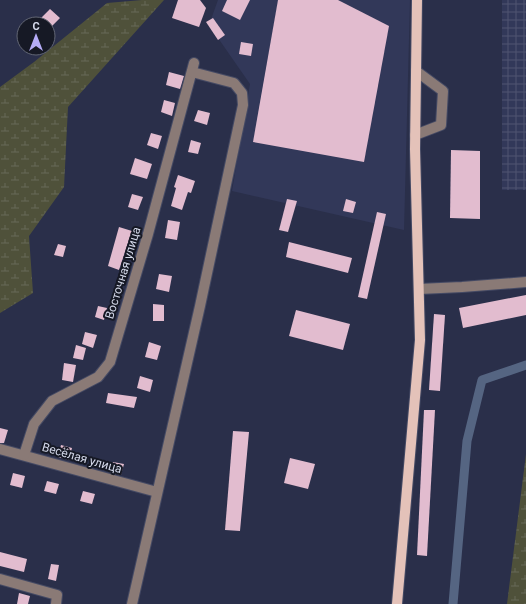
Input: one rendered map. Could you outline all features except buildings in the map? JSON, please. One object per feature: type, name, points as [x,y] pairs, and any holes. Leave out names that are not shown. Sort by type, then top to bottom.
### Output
[{"type":"main road","points":[[397,604],[420,340],[415,135],[417,0]]},
{"type":"street","name":"Восточная улица","points":[[24,455],[34,424],[52,401],[98,377],[110,362],[148,234],[193,67],[234,83],[242,93],[243,105],[200,306],[157,492]]},
{"type":"street","points":[[415,135],[441,125],[443,91],[416,71]]},
{"type":"street","points":[[419,289],[462,288],[526,282]]},
{"type":"street","name":"Весёлая улица","points":[[0,449],[157,492]]},
{"type":"street","points":[[132,604],[157,492]]},
{"type":"street","points":[[0,579],[57,595],[56,604]]},
{"type":"shaded area","points":[[218,0],[410,0],[404,230],[232,191],[250,84],[209,25]]},
{"type":"shaded area","points":[[502,0],[526,0],[526,190],[502,190]]},
{"type":"green space","points":[[164,0],[68,107],[64,187],[29,236],[33,293],[0,313],[0,87],[41,56],[56,56],[56,44],[107,3]]},
{"type":"green space","points":[[526,454],[526,604],[507,604]]},
{"type":"waterway","points":[[453,604],[467,441],[482,380],[526,365]]}]
